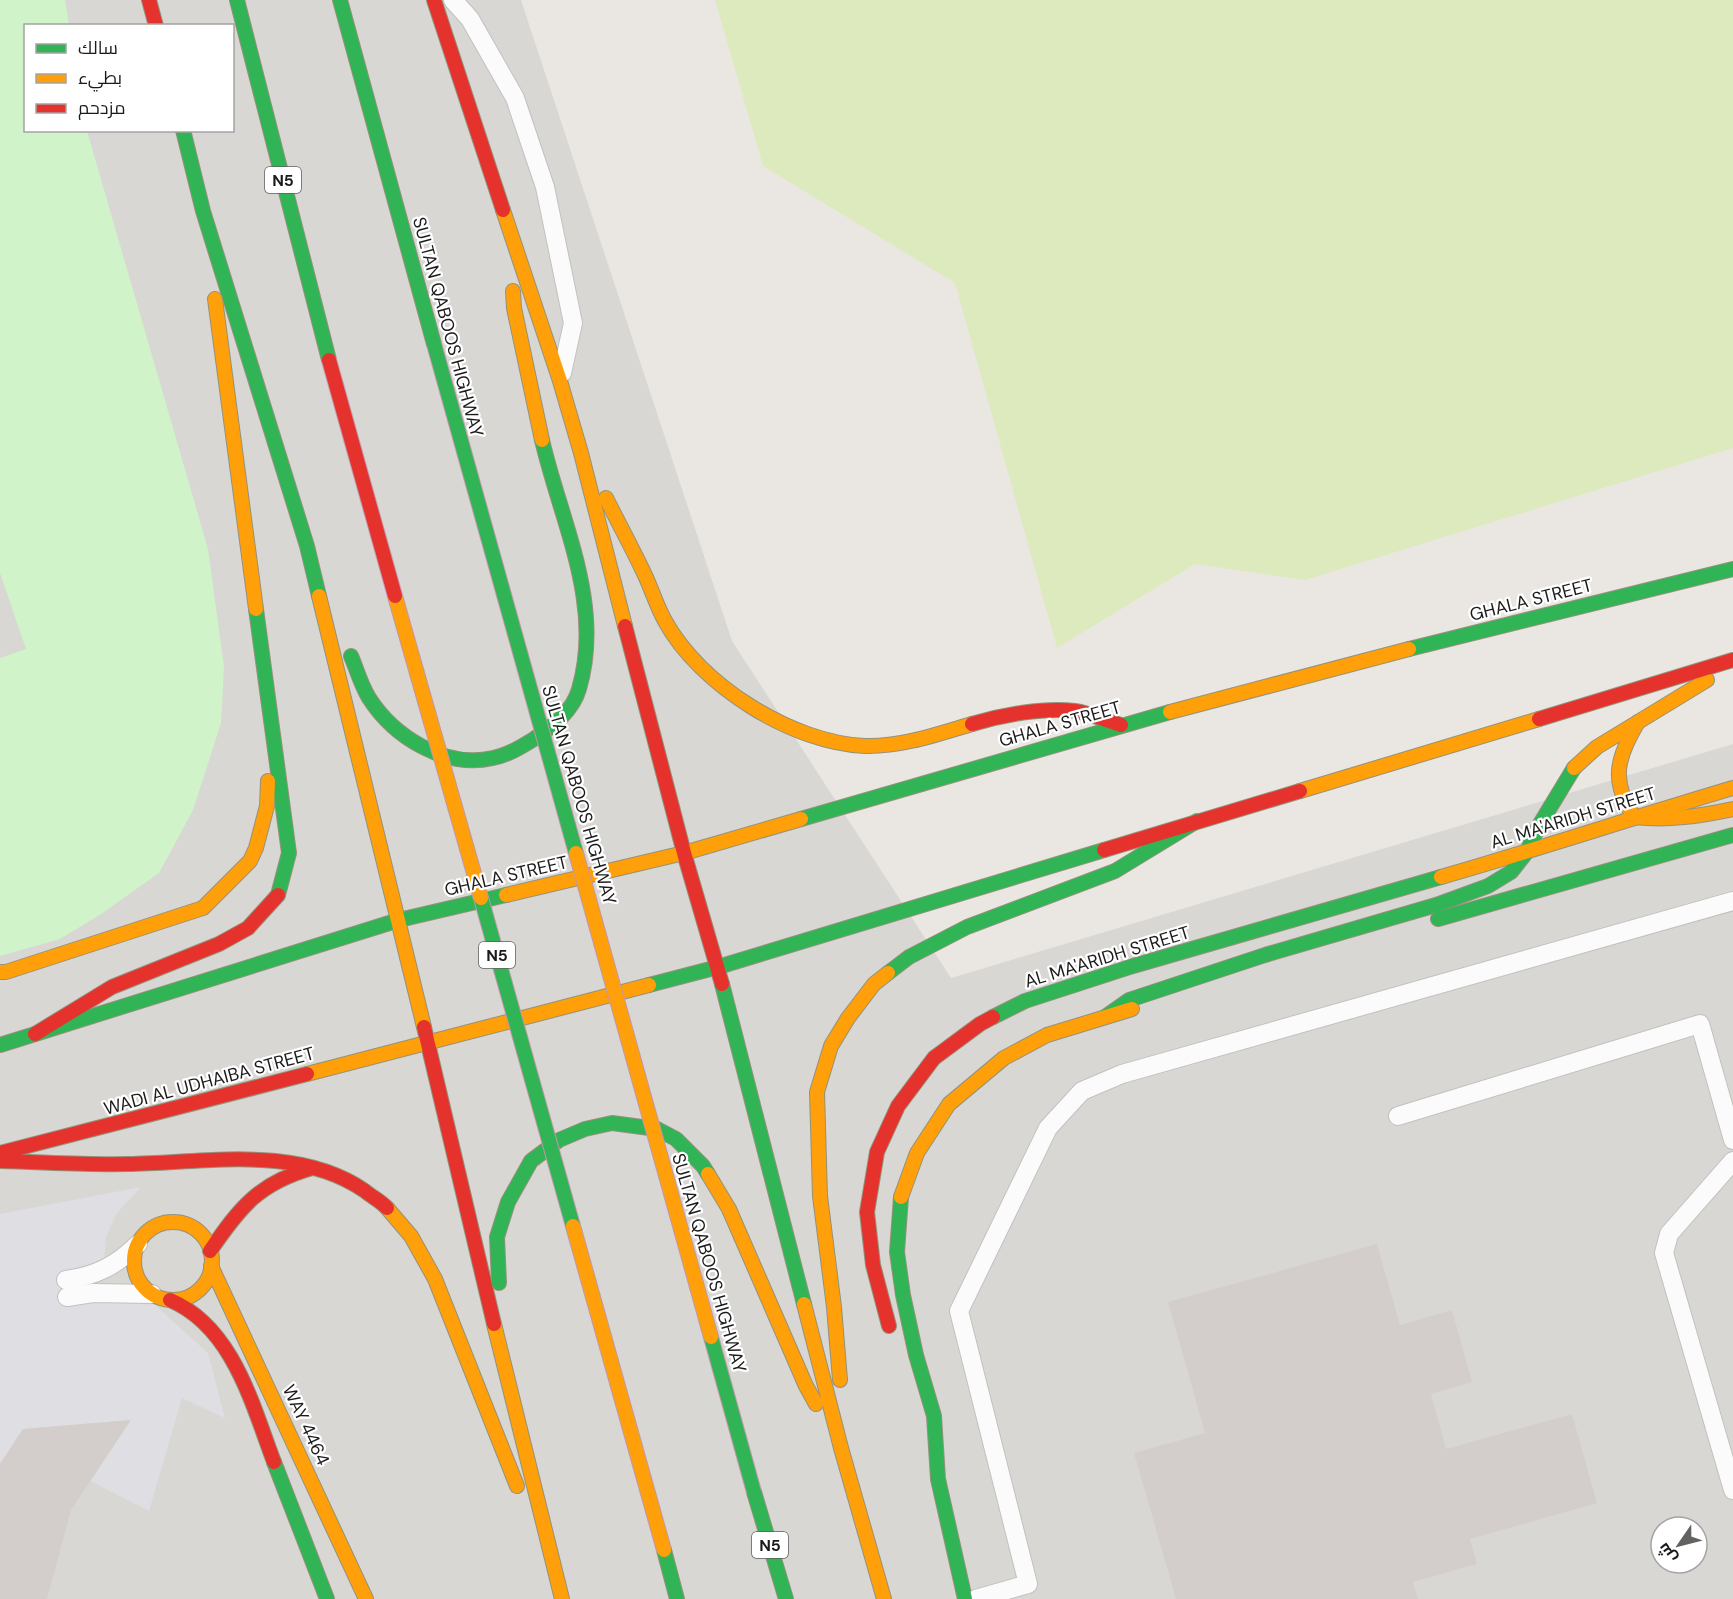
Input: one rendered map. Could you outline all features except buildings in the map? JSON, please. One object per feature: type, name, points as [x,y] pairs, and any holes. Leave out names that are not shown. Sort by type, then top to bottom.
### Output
[{"type":"main road","points":[[149,0],[155,24]]},
{"type":"main road","name":"N5","points":[[237,0],[329,360],[677,1599]]},
{"type":"main road","name":"SULTAN QABOOS HIGHWAY","points":[[340,0],[754,1492],[786,1599]]},
{"type":"main road","points":[[434,0],[560,381],[581,453],[684,853],[718,967],[841,1448],[884,1599]]},
{"type":"main road","points":[[183,132],[203,211],[307,546],[561,1594]]},
{"type":"main road","points":[[34,1034],[112,987],[229,939],[248,928],[277,898],[289,854],[250,578],[203,211]]},
{"type":"main road","points":[[307,546],[369,698],[392,725],[414,742],[443,756],[471,762],[507,755],[543,734],[561,718],[578,694],[586,658],[587,619],[575,552],[548,464],[514,308],[506,221]]},
{"type":"main road","points":[[581,453],[623,530],[665,621],[689,656],[733,694],[771,720],[817,739],[866,746],[918,740],[989,719],[1033,712],[1076,711],[1121,725]]},
{"type":"main road","name":"GHALA STREET","points":[[399,920],[684,853],[1121,725],[1324,670],[1733,569]]},
{"type":"main road","points":[[427,1043],[718,967],[1733,660]]},
{"type":"main road","points":[[1105,1017],[1129,1000],[1265,955],[1437,905],[1488,886],[1511,872],[1526,853],[1540,824],[1572,770],[1597,747],[1733,665]]},
{"type":"main road","points":[[0,972],[6,972],[203,908],[250,861],[256,848],[267,806],[270,716]]},
{"type":"main road","points":[[1638,722],[1627,739],[1617,774],[1621,795],[1634,818],[1687,819],[1733,809]]},
{"type":"main road","name":"AL MA'ARIDH STREET","points":[[893,1342],[873,1265],[867,1212],[878,1152],[898,1106],[934,1058],[980,1024],[1024,1001],[1133,966],[1526,853],[1733,788]]},
{"type":"main road","points":[[841,1448],[841,1384],[820,1196],[817,1115],[817,1092],[831,1046],[848,1018],[874,984],[909,957],[967,927],[1115,871],[1197,821]]},
{"type":"main road","points":[[1425,923],[1733,835]]},
{"type":"main road","points":[[0,1045],[399,920]]},
{"type":"main road","points":[[965,1599],[938,1479],[934,1416],[911,1335],[897,1252],[900,1201],[917,1153],[949,1104],[1004,1058],[1047,1035],[1265,970]]},
{"type":"main road","name":"WADI AL UDHAIBA STREET","points":[[0,1153],[427,1043]]},
{"type":"main road","points":[[502,1358],[497,1237],[508,1202],[531,1161],[560,1140],[585,1129],[612,1123],[657,1129],[676,1139],[703,1166],[729,1209],[806,1386],[841,1448]]},
{"type":"main road","points":[[0,1161],[129,1164],[263,1159],[298,1163],[341,1176],[381,1200],[411,1235],[434,1275],[476,1387],[561,1594]]},
{"type":"main road","points":[[210,1251],[239,1210],[259,1191],[280,1178],[314,1167]]},
{"type":"main road","points":[[170,1300],[188,1297],[196,1292],[208,1278],[211,1266],[208,1244],[198,1231],[177,1222],[153,1227],[138,1244],[135,1253],[136,1272],[145,1288],[152,1294],[184,1306],[211,1331],[237,1366],[327,1599]]},
{"type":"main road","name":"WAY 4464","points":[[211,1266],[366,1599]]},
{"type":"main road","points":[[922,1446],[938,1479]]},
{"type":"lane","points":[[453,0],[470,19],[515,98],[545,188],[573,323],[560,381]]},
{"type":"lane","points":[[976,1599],[1030,1592],[959,1311],[1048,1128],[1082,1091],[1122,1074],[1733,901]]},
{"type":"lane","points":[[1398,1116],[1700,1024],[1733,1140]]},
{"type":"lane","points":[[1733,1161],[1669,1234],[1664,1253],[1733,1490]]},
{"type":"lane","points":[[138,1244],[127,1255],[101,1272],[67,1288],[93,1293],[152,1294]]},
{"type":"shaded area","points":[[0,0],[521,0],[732,641],[951,978],[1733,744],[1733,1599],[0,1599]]},
{"type":"shaded area","points":[[141,1187],[117,1213],[106,1237],[104,1261],[67,1296],[155,1305],[208,1353],[225,1418],[182,1398],[149,1511],[90,1481],[130,1420],[23,1429],[0,1464],[0,1214]]},
{"type":"green space","points":[[0,0],[65,0],[69,24],[24,24],[24,132],[87,132],[208,549],[224,667],[221,723],[193,810],[159,873],[101,914],[60,939],[0,956],[0,658],[26,649],[0,573]]},
{"type":"green space","points":[[715,0],[1733,0],[1733,448],[1305,580],[1195,564],[1057,648],[955,283],[763,166]]},
{"type":"traffic: fast","points":[[237,0],[329,360]]},
{"type":"traffic: fast","points":[[340,0],[434,344]]},
{"type":"traffic: fast","points":[[183,132],[203,211],[307,546],[319,596]]},
{"type":"traffic: fast","points":[[434,344],[576,853]]},
{"type":"traffic: fast","points":[[351,656],[369,698],[392,725],[422,747],[457,759],[493,758],[509,753],[555,724],[567,711],[579,689],[585,657],[586,626],[577,563],[542,440]]},
{"type":"traffic: fast","points":[[1409,649],[1733,569]]},
{"type":"traffic: fast","points":[[256,609],[289,853],[278,895]]},
{"type":"traffic: fast","points":[[801,819],[1170,712]]},
{"type":"traffic: fast","points":[[1105,1017],[1129,1000],[1265,955],[1436,905],[1488,886],[1511,872],[1526,853],[1540,824],[1574,768]]},
{"type":"traffic: fast","points":[[888,973],[909,957],[967,927],[1115,871],[1197,821]]},
{"type":"traffic: fast","points":[[1438,919],[1733,835]]},
{"type":"traffic: fast","points":[[649,985],[718,967],[1104,850]]},
{"type":"traffic: fast","points":[[993,1017],[1025,1001],[1133,966],[1441,877]]},
{"type":"traffic: fast","points":[[0,1045],[399,920],[506,895]]},
{"type":"traffic: fast","points":[[481,898],[573,1226]]},
{"type":"traffic: fast","points":[[722,984],[804,1304]]},
{"type":"traffic: fast","points":[[499,1283],[497,1237],[508,1202],[531,1161],[559,1140],[585,1129],[612,1123],[657,1129],[676,1139],[708,1174]]},
{"type":"traffic: fast","points":[[901,1197],[897,1252],[903,1295],[916,1355],[934,1416],[938,1479],[965,1599]]},
{"type":"traffic: fast","points":[[711,1337],[754,1492]]},
{"type":"traffic: fast","points":[[274,1462],[327,1599]]},
{"type":"traffic: fast","points":[[754,1492],[786,1599]]},
{"type":"traffic: fast","points":[[664,1550],[677,1599]]},
{"type":"traffic: slow","points":[[503,210],[560,381],[581,453],[625,626]]},
{"type":"traffic: slow","points":[[513,291],[514,308],[542,440]]},
{"type":"traffic: slow","points":[[215,299],[256,609]]},
{"type":"traffic: slow","points":[[606,498],[665,621],[681,645],[724,688],[751,706],[779,722],[808,734],[837,742],[865,746],[906,742],[972,724]]},
{"type":"traffic: slow","points":[[319,596],[424,1027]]},
{"type":"traffic: slow","points":[[395,596],[481,898]]},
{"type":"traffic: slow","points":[[1170,712],[1409,649]]},
{"type":"traffic: slow","points":[[1574,768],[1597,747],[1707,680]]},
{"type":"traffic: slow","points":[[1300,791],[1539,719]]},
{"type":"traffic: slow","points":[[1638,722],[1625,747],[1619,769],[1622,792],[1634,817],[1684,817],[1733,809]]},
{"type":"traffic: slow","points":[[0,972],[6,972],[203,908],[250,861],[256,848],[267,806],[268,781]]},
{"type":"traffic: slow","points":[[1441,877],[1733,788]]},
{"type":"traffic: slow","points":[[506,895],[684,853],[801,819]]},
{"type":"traffic: slow","points":[[576,853],[711,1337]]},
{"type":"traffic: slow","points":[[840,1380],[834,1307],[820,1196],[817,1092],[831,1046],[848,1018],[874,984],[888,973]]},
{"type":"traffic: slow","points":[[307,1074],[649,985]]},
{"type":"traffic: slow","points":[[901,1197],[917,1153],[949,1104],[1004,1058],[1047,1035],[1132,1009]]},
{"type":"traffic: slow","points":[[708,1174],[729,1209],[816,1404]]},
{"type":"traffic: slow","points":[[387,1208],[411,1236],[435,1279],[517,1486]]},
{"type":"traffic: slow","points":[[173,1222],[188,1225],[200,1234],[209,1246],[212,1261],[209,1276],[200,1288],[188,1297],[173,1300],[158,1297],[146,1288],[137,1276],[134,1261],[137,1246],[146,1234],[158,1225],[173,1222]]},
{"type":"traffic: slow","points":[[573,1226],[664,1550]]},
{"type":"traffic: slow","points":[[211,1266],[366,1599]]},
{"type":"traffic: slow","points":[[804,1304],[841,1448],[884,1599]]},
{"type":"traffic: slow","points":[[494,1324],[562,1599]]},
{"type":"traffic: jam","points":[[149,0],[155,24]]},
{"type":"traffic: jam","points":[[434,0],[503,210]]},
{"type":"traffic: jam","points":[[329,360],[395,596]]},
{"type":"traffic: jam","points":[[625,626],[684,853],[722,984]]},
{"type":"traffic: jam","points":[[1539,719],[1733,660]]},
{"type":"traffic: jam","points":[[972,724],[1023,713],[1063,710],[1087,713],[1121,725]]},
{"type":"traffic: jam","points":[[1104,850],[1300,791]]},
{"type":"traffic: jam","points":[[35,1034],[112,987],[219,944],[248,928],[278,895]]},
{"type":"traffic: jam","points":[[889,1326],[873,1265],[867,1212],[877,1152],[898,1106],[934,1058],[993,1017]]},
{"type":"traffic: jam","points":[[424,1027],[494,1324]]},
{"type":"traffic: jam","points":[[0,1153],[307,1074]]},
{"type":"traffic: jam","points":[[0,1161],[80,1164],[219,1160],[280,1162],[310,1167],[338,1176],[365,1191],[387,1208]]},
{"type":"traffic: jam","points":[[210,1251],[241,1209],[264,1189],[312,1168]]},
{"type":"traffic: jam","points":[[170,1300],[192,1312],[225,1348],[248,1392],[274,1462]]}]
